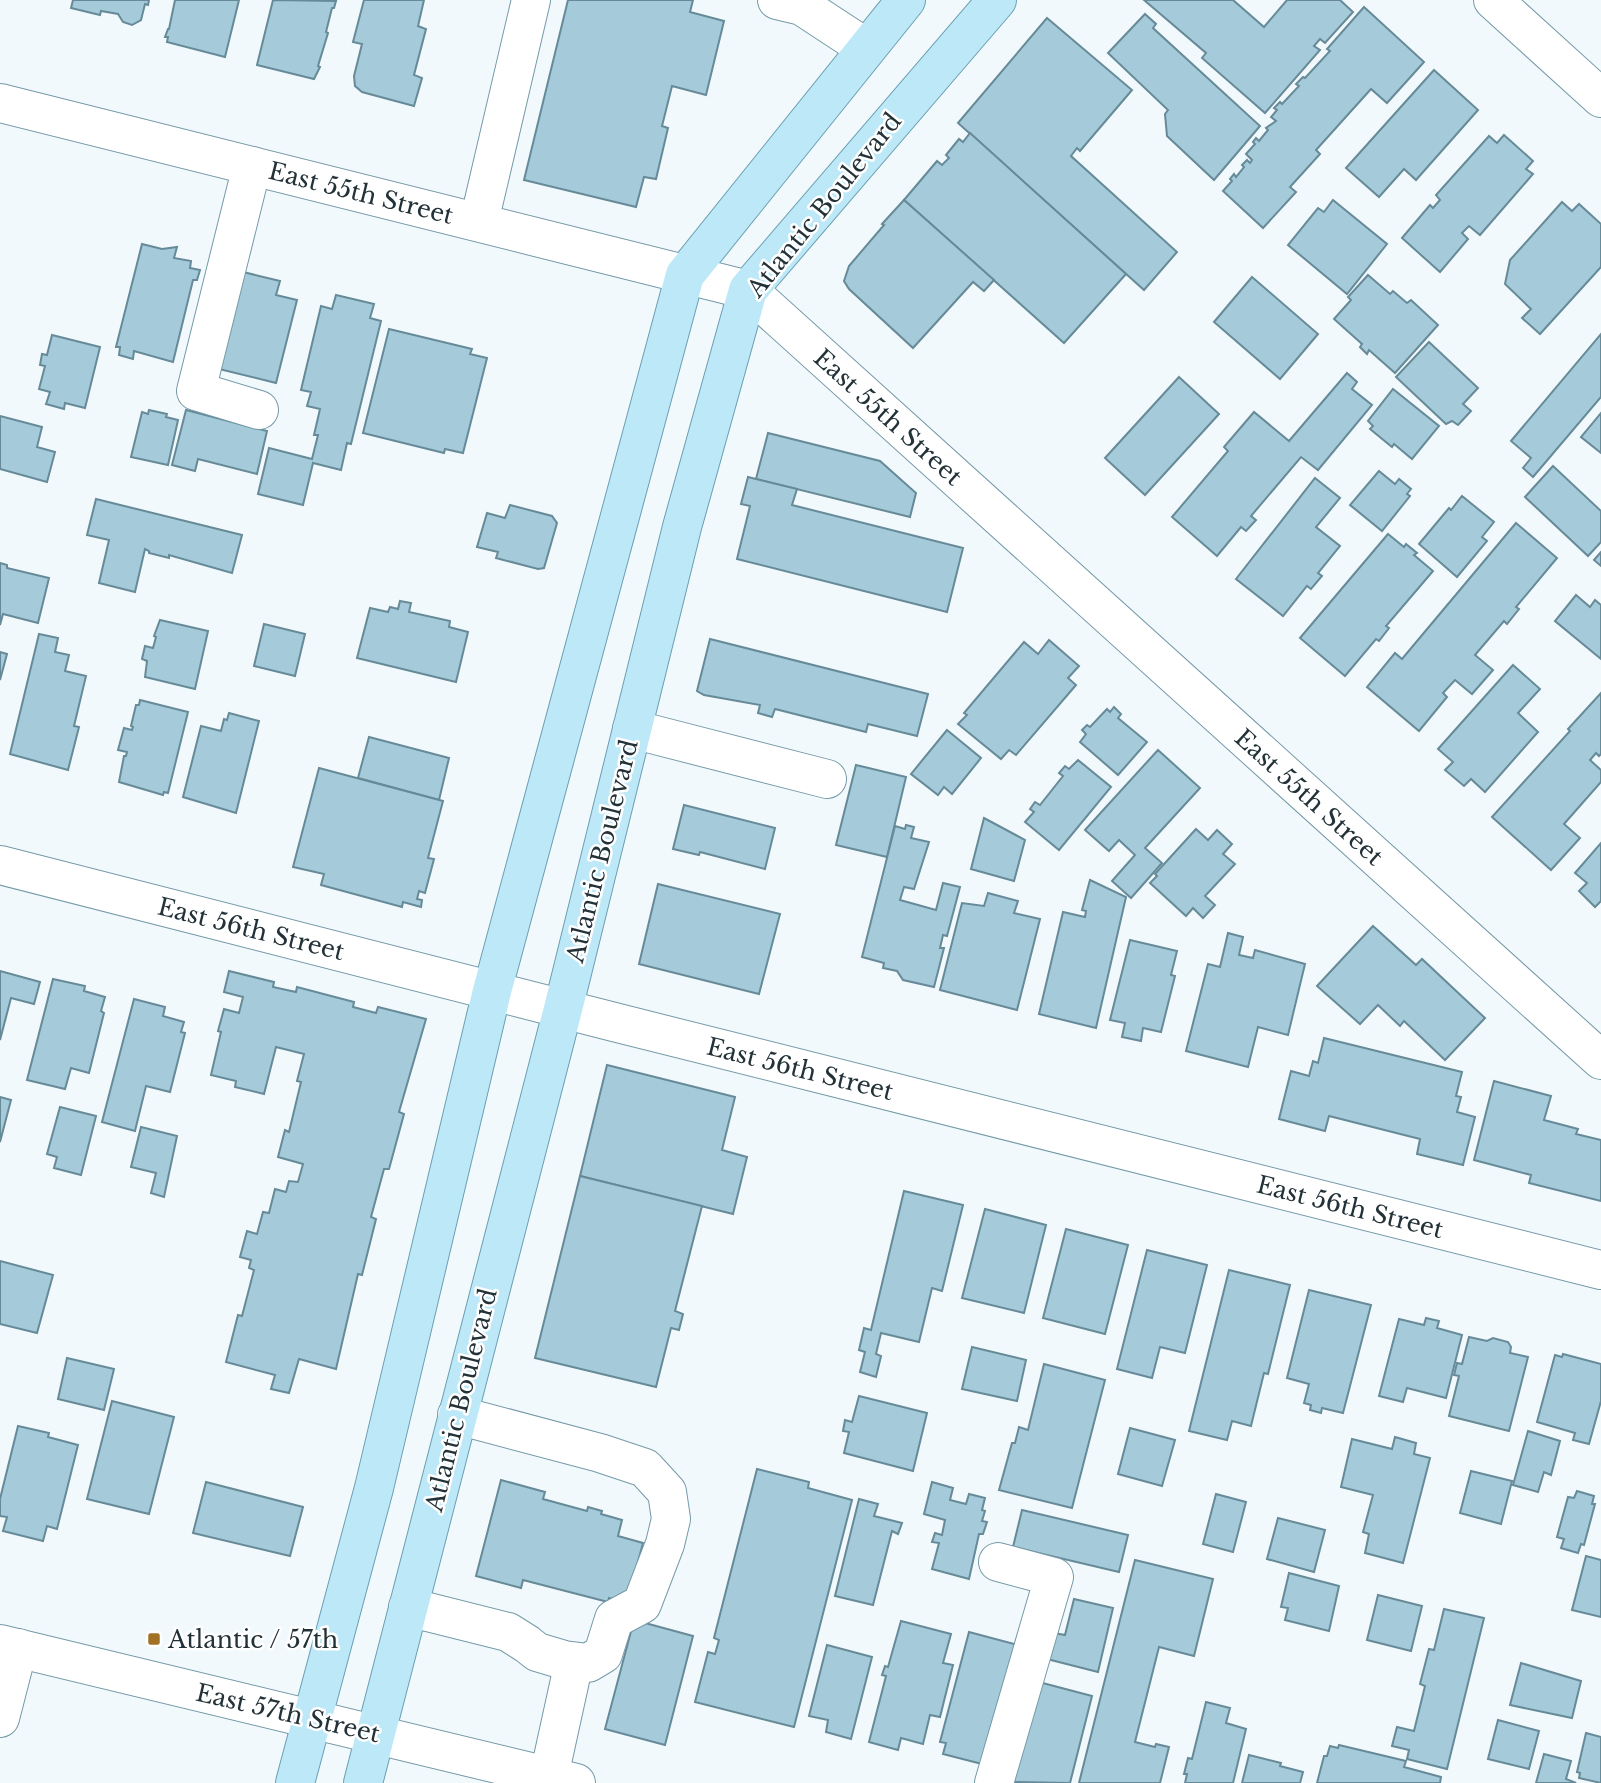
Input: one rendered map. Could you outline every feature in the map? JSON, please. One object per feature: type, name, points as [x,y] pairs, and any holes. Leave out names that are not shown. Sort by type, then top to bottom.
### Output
[{"type":"main road","points":[[295,1783],[374,1488],[492,990],[685,275],[906,0]]},
{"type":"main road","name":"Atlantic Boulevard","points":[[363,1783],[563,1009],[682,527],[748,290],[997,0]]},
{"type":"street","points":[[479,222],[531,0]]},
{"type":"street","points":[[777,0],[803,6],[866,48]]},
{"type":"street","points":[[1493,0],[1601,98]]},
{"type":"street","name":"East 55th Street","points":[[0,103],[748,290],[1601,1060]]},
{"type":"street","points":[[252,166],[196,391],[259,410]]},
{"type":"street","points":[[632,729],[827,779]]},
{"type":"street","name":"East 56th Street","points":[[0,865],[1601,1270]]},
{"type":"street","points":[[408,1607],[509,1632],[537,1652],[587,1663],[603,1654],[614,1619],[642,1604],[665,1544],[671,1519],[667,1492],[645,1468],[600,1453],[457,1415]]},
{"type":"street","points":[[994,1783],[1054,1577],[998,1562]]},
{"type":"street","points":[[0,1718],[9,1646]]},
{"type":"street","name":"East 57th Street","points":[[9,1646],[563,1780]]},
{"type":"street","points":[[563,1780],[574,1662]]},
{"type":"building","points":[[73,0],[149,0],[148,5],[145,4],[141,20],[132,25],[123,22],[118,14],[101,11],[100,15],[71,8]]},
{"type":"building","points":[[175,0],[239,0],[225,57],[167,42],[168,37],[165,37]]},
{"type":"building","points":[[273,0],[336,1],[326,32],[328,33],[318,66],[320,67],[314,79],[257,65]]},
{"type":"building","points":[[364,0],[424,0],[418,26],[426,29],[414,75],[422,78],[414,106],[362,92],[355,86],[354,76],[362,44],[353,42]]},
{"type":"building","points":[[568,0],[693,0],[690,12],[724,21],[706,95],[672,86],[662,126],[668,128],[656,179],[644,177],[636,207],[524,180]]},
{"type":"building","points":[[1144,0],[1233,0],[1264,27],[1287,0],[1340,0],[1353,12],[1325,43],[1320,39],[1314,46],[1320,50],[1265,113],[1202,58],[1206,53]]},
{"type":"building","points":[[1364,7],[1424,62],[1387,103],[1371,89],[1316,150],[1320,154],[1290,187],[1296,192],[1263,228],[1223,191],[1232,181],[1230,179],[1234,174],[1236,177],[1244,167],[1242,165],[1247,160],[1250,163],[1252,160],[1246,154],[1255,144],[1253,142],[1256,138],[1259,141],[1268,130],[1266,128],[1276,121],[1271,117],[1277,110],[1274,108],[1280,102],[1282,104],[1299,86],[1296,84],[1330,51],[1327,49]]},
{"type":"building","points":[[1145,14],[1156,24],[1153,28],[1260,126],[1214,180],[1167,136],[1165,114],[1168,110],[1108,53]]},
{"type":"building","points":[[1047,18],[1132,90],[1080,151],[1077,148],[1071,156],[1177,252],[1144,290],[958,123]]},
{"type":"building","points":[[1434,70],[1478,110],[1416,180],[1404,169],[1379,197],[1346,168]]},
{"type":"building","points":[[970,133],[1126,274],[1064,343],[904,200],[937,161],[942,165],[949,158],[946,155],[959,139],[963,142]]},
{"type":"building","points":[[1504,135],[1533,161],[1526,169],[1533,174],[1480,235],[1469,226],[1462,233],[1468,239],[1440,272],[1402,238],[1430,205],[1433,208],[1440,200],[1436,195],[1489,136],[1497,143]]},
{"type":"building","points":[[904,200],[994,280],[984,291],[973,282],[913,348],[849,289],[844,281],[849,266]]},
{"type":"building","points":[[1333,200],[1387,244],[1347,294],[1288,245],[1318,208],[1324,212]]},
{"type":"building","points":[[1562,202],[1572,211],[1579,204],[1601,224],[1601,267],[1540,334],[1522,318],[1531,309],[1505,284],[1510,260]]},
{"type":"building","points":[[142,244],[162,249],[177,247],[174,258],[191,261],[190,268],[200,270],[197,280],[193,280],[173,362],[134,351],[133,359],[119,355],[120,347],[116,347]]},
{"type":"building","points":[[239,271],[280,281],[276,295],[297,300],[276,383],[215,368]]},
{"type":"building","points":[[1368,275],[1390,294],[1393,291],[1407,303],[1411,300],[1438,325],[1395,373],[1369,350],[1367,354],[1360,347],[1362,344],[1334,319],[1351,300],[1348,297]]},
{"type":"building","points":[[1252,277],[1318,334],[1280,379],[1214,322]]},
{"type":"building","points":[[336,295],[374,304],[370,318],[381,321],[351,444],[347,443],[341,470],[313,463],[303,505],[258,494],[269,448],[312,459],[318,435],[314,435],[320,409],[307,406],[311,392],[301,390],[321,306],[332,309]]},
{"type":"building","points":[[389,329],[472,349],[470,354],[487,358],[463,453],[445,449],[444,453],[363,433]]},
{"type":"building","points":[[1601,334],[1601,397],[1533,477],[1523,468],[1531,458],[1511,441]]},
{"type":"building","points":[[52,335],[100,347],[85,408],[65,403],[64,409],[46,404],[50,392],[39,389],[45,366],[40,365],[42,354],[47,355]]},
{"type":"building","points":[[1429,342],[1478,388],[1463,404],[1471,411],[1458,425],[1452,421],[1446,424],[1396,377]]},
{"type":"building","points":[[1347,373],[1357,382],[1352,389],[1372,405],[1318,470],[1301,457],[1251,516],[1256,520],[1246,531],[1241,527],[1217,556],[1172,517],[1228,451],[1224,447],[1254,412],[1289,441]]},
{"type":"building","points":[[1179,377],[1219,414],[1145,495],[1105,458]]},
{"type":"building","points":[[1393,389],[1439,426],[1412,459],[1370,429],[1373,426],[1368,421]]},
{"type":"building","points":[[149,410],[178,420],[168,465],[131,457],[142,412],[148,414]]},
{"type":"building","points":[[186,410],[267,431],[257,474],[198,459],[195,471],[172,465]]},
{"type":"building","points":[[1601,413],[1601,453],[1581,437]]},
{"type":"building","points":[[0,416],[42,427],[37,447],[55,452],[47,482],[0,469]]},
{"type":"building","points":[[768,433],[880,461],[916,493],[910,517],[756,479]]},
{"type":"building","points":[[1553,466],[1601,511],[1601,542],[1588,556],[1525,497]]},
{"type":"building","points":[[1379,471],[1395,484],[1399,479],[1411,489],[1407,494],[1410,496],[1382,531],[1350,505]]},
{"type":"building","points":[[748,477],[797,489],[792,505],[963,548],[947,612],[737,559],[750,506],[741,504]]},
{"type":"building","points":[[1315,478],[1340,498],[1316,527],[1340,546],[1318,573],[1322,576],[1311,589],[1307,586],[1283,616],[1236,579]]},
{"type":"building","points":[[1462,496],[1494,522],[1482,537],[1487,541],[1457,577],[1419,544]]},
{"type":"building","points":[[96,499],[242,535],[232,573],[169,555],[169,558],[149,553],[145,549],[135,592],[99,583],[109,540],[87,535]]},
{"type":"building","points":[[510,505],[552,516],[557,523],[544,568],[538,569],[496,558],[498,552],[477,547],[487,513],[505,518]]},
{"type":"building","points":[[1516,523],[1557,558],[1516,607],[1519,609],[1507,624],[1504,621],[1475,655],[1493,670],[1472,694],[1455,680],[1443,693],[1447,697],[1419,731],[1367,687],[1395,653],[1402,659]]},
{"type":"building","points":[[1388,534],[1404,547],[1406,544],[1417,553],[1414,555],[1433,571],[1386,626],[1389,628],[1379,641],[1376,639],[1345,676],[1300,638]]},
{"type":"building","points":[[1601,552],[1601,566],[1594,560]]},
{"type":"building","points":[[0,563],[7,565],[7,568],[49,578],[38,623],[3,614],[0,625]]},
{"type":"building","points":[[1576,595],[1590,607],[1595,600],[1601,605],[1601,659],[1555,621]]},
{"type":"building","points":[[400,601],[411,603],[409,612],[450,621],[449,627],[468,632],[456,682],[357,658],[370,608],[388,612],[390,607],[398,609]]},
{"type":"building","points":[[160,620],[208,631],[195,689],[145,677],[147,661],[142,659],[145,646],[153,648]]},
{"type":"building","points":[[264,624],[305,634],[295,676],[254,666]]},
{"type":"building","points":[[39,634],[58,638],[55,652],[69,655],[65,671],[86,676],[74,726],[79,727],[68,770],[10,754]]},
{"type":"building","points":[[710,639],[928,694],[917,736],[868,724],[866,732],[775,709],[772,717],[758,713],[760,705],[704,695],[697,691]]},
{"type":"building","points":[[1049,640],[1079,666],[1068,678],[1076,685],[1016,755],[1009,750],[1001,759],[958,724],[967,715],[964,713],[1024,642],[1038,654]]},
{"type":"building","points":[[0,652],[7,654],[0,680]]},
{"type":"building","points":[[1513,665],[1540,689],[1518,713],[1538,732],[1485,792],[1471,779],[1464,786],[1445,770],[1453,762],[1438,749]]},
{"type":"building","points":[[1601,693],[1601,754],[1599,756],[1596,753],[1590,760],[1601,770],[1601,782],[1564,824],[1580,838],[1551,870],[1492,817]]},
{"type":"building","points":[[140,700],[188,712],[168,793],[164,792],[163,795],[119,782],[127,752],[118,750],[124,728],[132,730],[136,705],[139,705]]},
{"type":"building","points":[[1114,707],[1121,714],[1118,718],[1147,742],[1118,775],[1080,742],[1086,734],[1082,730],[1087,725],[1090,727],[1107,709],[1110,712]]},
{"type":"building","points":[[229,713],[259,721],[236,813],[183,797],[201,726],[221,731],[224,719],[227,720]]},
{"type":"building","points":[[947,730],[981,758],[952,794],[944,787],[938,795],[911,774]]},
{"type":"building","points":[[369,737],[449,758],[439,800],[358,778]]},
{"type":"building","points":[[1158,750],[1200,788],[1145,848],[1162,863],[1131,898],[1112,881],[1135,855],[1119,840],[1109,851],[1085,830]]},
{"type":"building","points":[[1078,760],[1111,787],[1059,850],[1025,822],[1034,812],[1030,809],[1035,802],[1040,805],[1063,776],[1059,773],[1065,766],[1069,769]]},
{"type":"building","points":[[856,765],[906,777],[887,857],[836,845]]},
{"type":"building","points":[[319,768],[443,801],[428,858],[434,859],[425,893],[419,891],[417,899],[422,900],[421,907],[403,902],[402,907],[321,885],[324,874],[293,867]]},
{"type":"building","points":[[684,805],[775,828],[765,869],[700,852],[699,855],[673,849]]},
{"type":"building","points":[[984,818],[1025,840],[1014,881],[971,869]]},
{"type":"building","points":[[906,825],[914,827],[911,838],[929,842],[914,889],[904,887],[900,900],[936,910],[943,883],[960,887],[947,936],[943,935],[940,948],[944,948],[934,987],[903,980],[897,971],[883,968],[884,963],[862,957],[895,826],[905,829]]},
{"type":"building","points":[[1196,829],[1208,840],[1217,830],[1232,844],[1223,854],[1235,864],[1205,896],[1215,905],[1203,918],[1193,908],[1186,916],[1150,883]]},
{"type":"building","points":[[1601,843],[1601,901],[1595,907],[1579,891],[1587,883],[1575,873]]},
{"type":"building","points":[[1090,880],[1126,897],[1096,1028],[1039,1014],[1063,912],[1085,917],[1086,911],[1082,910]]},
{"type":"building","points":[[658,884],[780,914],[759,994],[639,964]]},
{"type":"building","points":[[988,893],[1018,901],[1014,913],[1040,919],[1017,1010],[940,990],[962,903],[984,906]]},
{"type":"building","points":[[1373,926],[1416,965],[1422,959],[1485,1018],[1445,1060],[1404,1021],[1400,1026],[1378,1005],[1360,1024],[1317,986]]},
{"type":"building","points":[[1228,933],[1243,937],[1239,955],[1253,958],[1255,950],[1305,964],[1288,1035],[1258,1027],[1248,1067],[1186,1051],[1208,964],[1220,967]]},
{"type":"building","points":[[1130,940],[1177,951],[1171,975],[1175,976],[1161,1032],[1143,1028],[1141,1041],[1122,1037],[1125,1023],[1110,1020]]},
{"type":"building","points":[[0,971],[40,982],[34,1004],[11,998],[0,1040]]},
{"type":"building","points":[[229,971],[274,982],[273,987],[296,992],[297,987],[354,1002],[353,1007],[376,1013],[378,1007],[426,1019],[399,1112],[404,1114],[389,1169],[384,1169],[371,1217],[376,1219],[362,1275],[358,1274],[336,1369],[299,1359],[289,1393],[271,1389],[275,1375],[226,1362],[238,1315],[242,1316],[254,1270],[249,1268],[251,1260],[240,1257],[247,1231],[257,1234],[263,1212],[269,1213],[275,1189],[286,1192],[289,1181],[298,1182],[303,1164],[278,1157],[285,1130],[289,1132],[301,1082],[297,1081],[304,1054],[276,1047],[264,1094],[235,1087],[236,1081],[211,1075],[224,1009],[239,1013],[243,997],[224,992]]},
{"type":"building","points":[[53,979],[85,986],[84,991],[105,997],[101,1011],[104,1013],[89,1073],[71,1068],[65,1089],[27,1080]]},
{"type":"building","points":[[134,999],[165,1007],[163,1016],[184,1022],[181,1032],[185,1033],[170,1092],[146,1086],[135,1131],[102,1122]]},
{"type":"building","points":[[1324,1038],[1462,1072],[1456,1096],[1461,1097],[1457,1112],[1475,1117],[1463,1165],[1417,1154],[1420,1139],[1329,1116],[1325,1131],[1279,1119],[1291,1071],[1309,1076],[1313,1061],[1318,1063]]},
{"type":"building","points":[[607,1065],[735,1097],[722,1150],[747,1157],[733,1214],[580,1176]]},
{"type":"building","points":[[1494,1081],[1551,1096],[1544,1120],[1578,1129],[1576,1134],[1601,1140],[1601,1201],[1529,1183],[1531,1175],[1474,1160]]},
{"type":"building","points":[[0,1097],[11,1100],[0,1142]]},
{"type":"building","points":[[60,1107],[96,1116],[81,1175],[54,1168],[57,1157],[47,1154]]},
{"type":"building","points":[[141,1127],[177,1136],[164,1197],[151,1193],[156,1173],[131,1167]]},
{"type":"building","points":[[580,1176],[702,1206],[675,1311],[683,1314],[679,1330],[671,1328],[656,1387],[535,1358]]},
{"type":"building","points":[[904,1191],[963,1205],[942,1291],[932,1288],[919,1342],[881,1333],[876,1354],[881,1356],[876,1377],[860,1372],[865,1352],[859,1350],[864,1328],[871,1330]]},
{"type":"building","points":[[985,1209],[1046,1225],[1024,1313],[962,1298]]},
{"type":"building","points":[[1066,1229],[1128,1245],[1105,1334],[1043,1318]]},
{"type":"building","points":[[1147,1250],[1207,1265],[1185,1353],[1160,1347],[1152,1378],[1117,1369]]},
{"type":"building","points":[[0,1261],[53,1275],[37,1333],[0,1324]]},
{"type":"building","points":[[1229,1270],[1290,1285],[1268,1374],[1264,1373],[1251,1426],[1232,1421],[1227,1440],[1189,1431]]},
{"type":"building","points":[[1309,1290],[1371,1305],[1343,1413],[1322,1408],[1321,1413],[1310,1410],[1311,1405],[1304,1403],[1309,1384],[1287,1378]]},
{"type":"building","points":[[1426,1318],[1439,1321],[1437,1328],[1462,1335],[1446,1398],[1407,1388],[1403,1402],[1379,1396],[1399,1319],[1424,1325]]},
{"type":"building","points":[[1469,1337],[1508,1342],[1510,1353],[1528,1357],[1509,1431],[1449,1416],[1459,1376],[1454,1375],[1457,1363],[1462,1364]]},
{"type":"building","points":[[972,1347],[1026,1360],[1017,1401],[962,1389]]},
{"type":"building","points":[[1563,1354],[1601,1364],[1601,1401],[1589,1444],[1573,1440],[1575,1433],[1537,1422],[1555,1355],[1562,1357]]},
{"type":"building","points":[[67,1358],[114,1369],[104,1410],[58,1399]]},
{"type":"building","points":[[1044,1364],[1105,1380],[1072,1508],[999,1490],[1019,1427],[1028,1430]]},
{"type":"building","points":[[859,1396],[927,1413],[913,1471],[844,1453],[849,1432],[843,1431],[845,1420],[852,1422]]},
{"type":"building","points":[[112,1401],[174,1417],[149,1514],[87,1499]]},
{"type":"building","points":[[18,1426],[49,1433],[48,1437],[78,1445],[57,1529],[47,1526],[43,1541],[3,1531],[7,1517],[0,1516],[0,1499]]},
{"type":"building","points":[[1130,1428],[1175,1440],[1162,1486],[1118,1474]]},
{"type":"building","points":[[1528,1431],[1560,1441],[1551,1475],[1544,1472],[1538,1492],[1513,1485]]},
{"type":"building","points":[[1395,1437],[1416,1443],[1414,1454],[1430,1458],[1403,1563],[1365,1553],[1369,1534],[1363,1532],[1373,1495],[1341,1487],[1352,1439],[1392,1449]]},
{"type":"building","points":[[757,1469],[809,1482],[808,1488],[852,1500],[794,1727],[695,1702],[708,1652],[715,1654],[719,1640],[714,1638]]},
{"type":"building","points":[[1471,1471],[1512,1481],[1501,1524],[1460,1513]]},
{"type":"building","points":[[501,1480],[545,1492],[543,1499],[587,1511],[588,1507],[622,1520],[618,1536],[643,1543],[627,1603],[609,1598],[608,1602],[523,1580],[521,1588],[476,1576]]},
{"type":"building","points":[[206,1482],[303,1507],[290,1556],[193,1533]]},
{"type":"building","points":[[932,1482],[953,1488],[950,1500],[966,1504],[969,1494],[985,1498],[982,1521],[987,1522],[983,1534],[979,1534],[969,1579],[932,1569],[939,1543],[932,1542],[935,1533],[942,1535],[945,1520],[924,1514]]},
{"type":"building","points":[[1577,1491],[1594,1496],[1592,1504],[1595,1504],[1584,1545],[1581,1544],[1578,1553],[1561,1548],[1564,1539],[1557,1537],[1568,1497],[1574,1498]]},
{"type":"building","points":[[1216,1494],[1246,1502],[1233,1552],[1203,1544]]},
{"type":"building","points":[[859,1499],[878,1504],[874,1516],[902,1523],[898,1534],[892,1531],[873,1605],[835,1596]]},
{"type":"building","points":[[1022,1510],[1128,1535],[1119,1572],[1013,1547]]},
{"type":"building","points":[[1278,1518],[1325,1530],[1314,1572],[1267,1559]]},
{"type":"building","points":[[1586,1556],[1601,1560],[1601,1617],[1572,1610]]},
{"type":"building","points":[[1135,1560],[1213,1579],[1194,1656],[1159,1647],[1135,1742],[1169,1747],[1160,1783],[1079,1783]]},
{"type":"building","points":[[1289,1573],[1339,1586],[1329,1631],[1285,1620],[1288,1608],[1281,1607]]},
{"type":"building","points":[[1378,1595],[1422,1606],[1411,1651],[1367,1640]]},
{"type":"building","points":[[1074,1599],[1113,1608],[1098,1672],[1047,1659],[1054,1633],[1065,1635]]},
{"type":"building","points":[[1444,1609],[1484,1618],[1447,1769],[1407,1759],[1409,1750],[1392,1746],[1397,1727],[1414,1731],[1425,1686],[1420,1684],[1429,1649],[1434,1650]]},
{"type":"building","points":[[634,1620],[693,1636],[665,1745],[605,1729]]},
{"type":"building","points":[[901,1621],[951,1634],[943,1663],[953,1665],[940,1717],[930,1715],[923,1744],[901,1738],[898,1750],[869,1742],[886,1676],[882,1675],[885,1666],[888,1667]]},
{"type":"building","points":[[969,1632],[1018,1645],[982,1764],[943,1754],[946,1743],[940,1742]]},
{"type":"building","points":[[827,1645],[872,1657],[851,1739],[826,1732],[828,1720],[809,1716]]},
{"type":"building","points":[[1521,1663],[1581,1681],[1572,1718],[1510,1705]]},
{"type":"building","points":[[1035,1681],[1092,1696],[1070,1783],[1011,1782]]},
{"type":"building","points":[[1206,1702],[1230,1708],[1226,1723],[1246,1729],[1233,1783],[1185,1783],[1188,1758],[1192,1759]]},
{"type":"building","points":[[1498,1720],[1539,1731],[1529,1769],[1488,1759]]},
{"type":"building","points":[[1586,1733],[1601,1737],[1601,1783],[1579,1778],[1580,1773],[1577,1772]]},
{"type":"building","points":[[1339,1745],[1406,1761],[1404,1767],[1441,1777],[1440,1783],[1317,1783],[1324,1756],[1327,1756],[1330,1746],[1338,1748]]},
{"type":"building","points":[[1544,1754],[1571,1761],[1566,1779],[1576,1783],[1536,1783]]},
{"type":"building","points":[[1249,1755],[1303,1772],[1300,1783],[1242,1783]]},
{"type":"place","name":"Atlantic / 57th","points":[[154,1639]]}]
